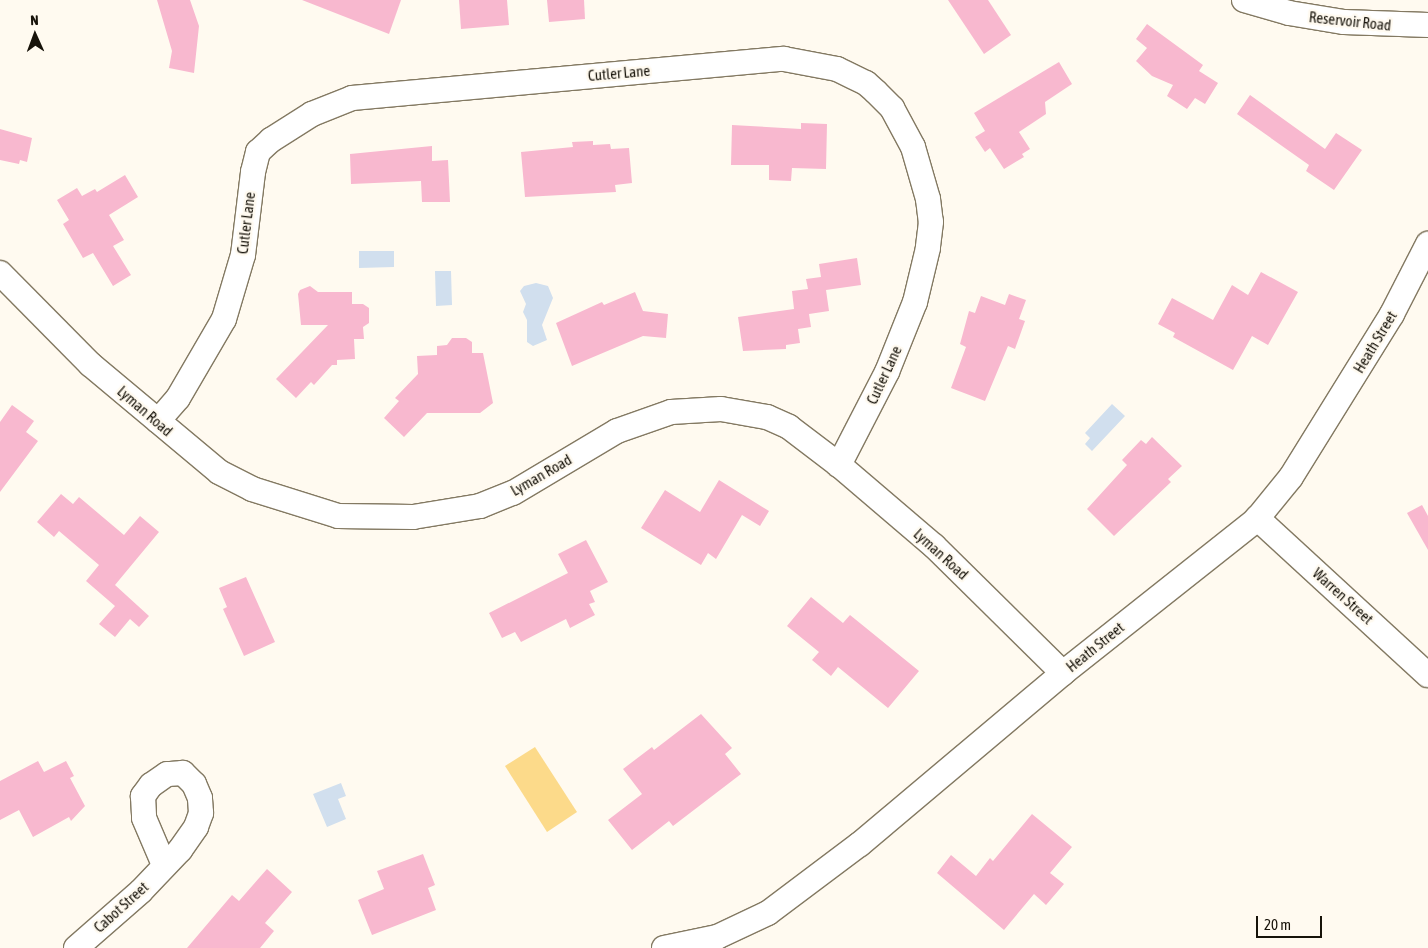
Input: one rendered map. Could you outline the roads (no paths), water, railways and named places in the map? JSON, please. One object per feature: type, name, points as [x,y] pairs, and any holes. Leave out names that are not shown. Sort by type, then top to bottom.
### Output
[{"type":"street","name":"Reservoir Road","points":[[1244,0],[1289,13],[1344,22],[1428,25]]},
{"type":"street","name":"Cutler Lane","points":[[158,421],[183,390],[227,310],[243,255],[252,172],[258,152],[271,140],[312,114],[352,98],[784,59],[837,69],[866,82],[892,108],[912,147],[928,199],[931,222],[928,248],[915,302],[887,372],[839,465]]},
{"type":"street","name":"Heath Street","points":[[671,948],[717,937],[768,913],[860,844],[1063,673],[1257,518],[1291,477],[1392,314],[1428,247]]},
{"type":"street","name":"Lyman Road","points":[[0,274],[90,364],[218,472],[252,489],[338,516],[413,517],[480,506],[513,493],[617,431],[656,416],[686,409],[720,409],[767,417],[789,427],[839,465],[934,546],[1063,673]]},
{"type":"street","name":"Warren Street","points":[[1257,518],[1428,675]]},
{"type":"street","name":"Cabot Street","points":[[76,948],[141,891],[164,865]]},
{"type":"water","points":[[359,251],[394,251],[394,267],[359,268]]},
{"type":"water","points":[[435,271],[451,271],[452,305],[436,306]]},
{"type":"water","points":[[536,283],[548,286],[553,298],[542,325],[547,340],[533,346],[527,342],[527,320],[523,312],[526,304],[520,291],[524,286]]},
{"type":"water","points":[[1112,404],[1125,416],[1092,451],[1085,444],[1090,438],[1085,433]]},
{"type":"water","points":[[341,783],[346,796],[338,799],[346,819],[327,827],[313,794]]}]
